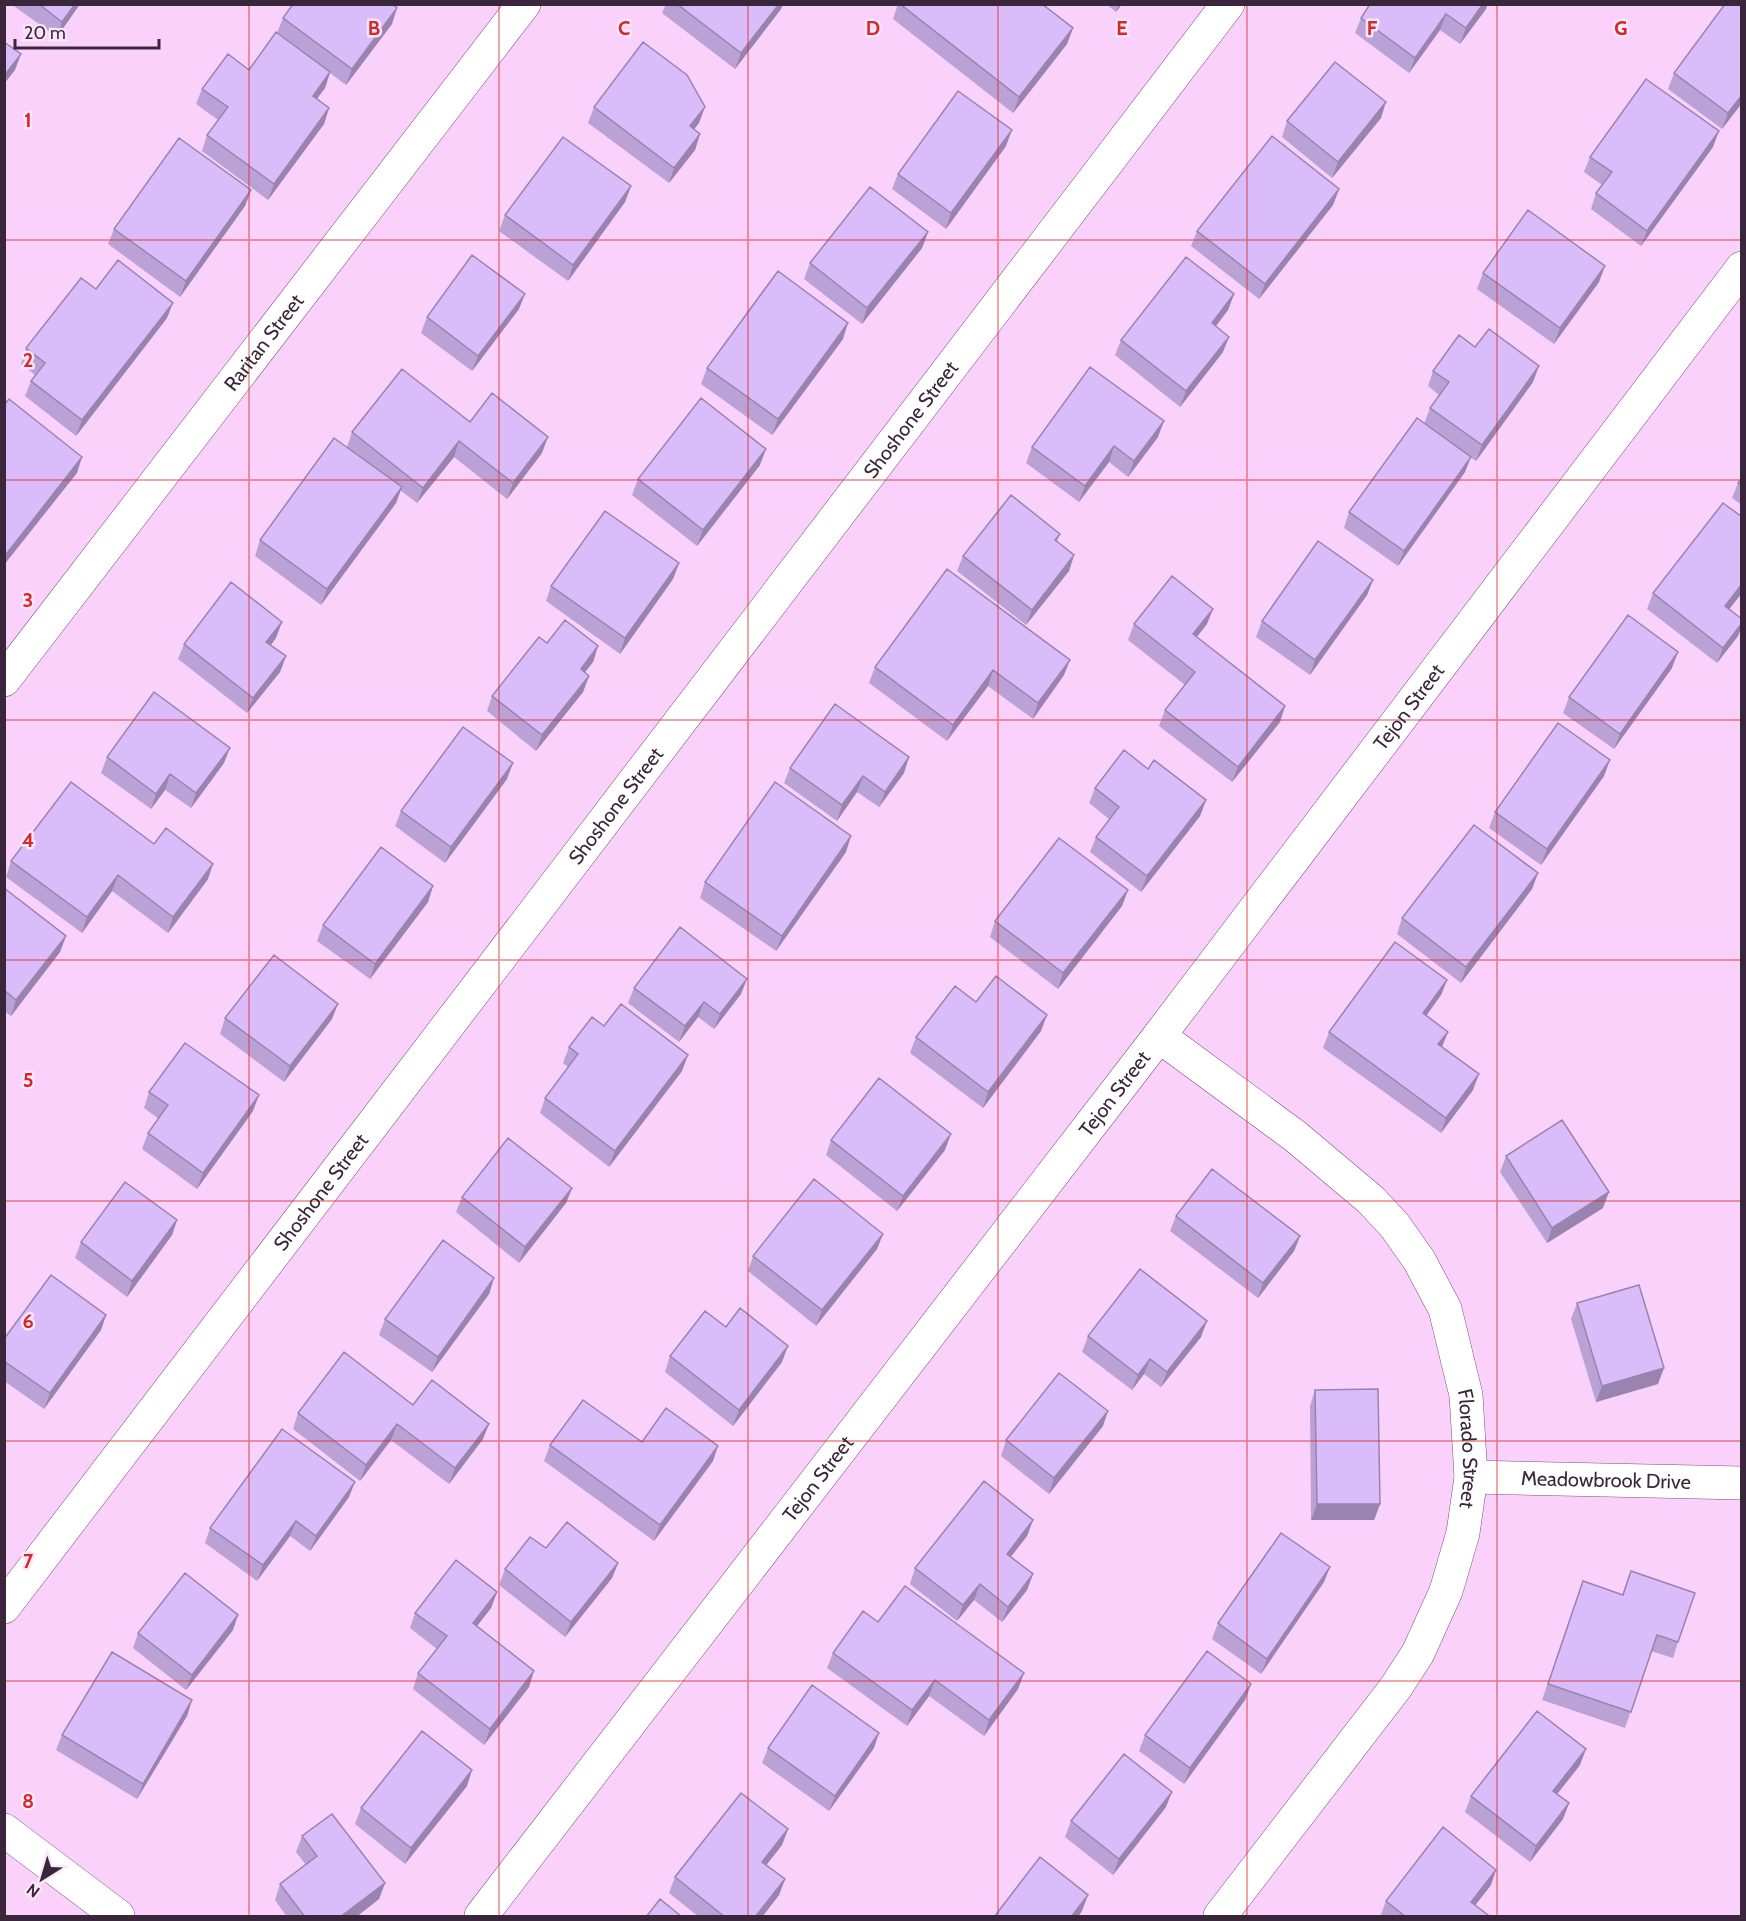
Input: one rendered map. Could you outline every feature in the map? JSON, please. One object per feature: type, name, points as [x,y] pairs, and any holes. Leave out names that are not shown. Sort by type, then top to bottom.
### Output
[{"type":"street","name":"Raritan Street","points":[[4,680],[524,4]]},
{"type":"street","name":"Shoshone Street","points":[[4,1607],[1228,4]]},
{"type":"street","name":"Tejon Street","points":[[481,1917],[1159,1036],[1742,267]]},
{"type":"street","name":"Florado Street","points":[[1159,1036],[1295,1136],[1371,1200],[1395,1226],[1419,1260],[1445,1309],[1466,1395],[1472,1477],[1463,1533],[1446,1591],[1418,1653],[1396,1687],[1220,1917]]},
{"type":"street","name":"Meadowbrook Drive","points":[[1472,1477],[1742,1483]]},
{"type":"street","points":[[4,1830],[118,1917]]},
{"type":"building","points":[[39,4],[75,4],[62,22]]},
{"type":"building","points":[[293,4],[392,4],[397,8],[352,69],[283,18]]},
{"type":"building","points":[[677,4],[779,4],[741,53]]},
{"type":"building","points":[[900,4],[1042,4],[1073,28],[1019,97]]},
{"type":"building","points":[[1370,4],[1483,4],[1466,28],[1446,14],[1415,58],[1361,18]]},
{"type":"building","points":[[1725,4],[1742,4],[1742,95],[1728,113],[1674,73]]},
{"type":"building","points":[[276,32],[330,72],[313,96],[329,108],[274,184],[207,135],[228,107],[202,89],[228,54],[249,70]]},
{"type":"building","points":[[4,42],[21,54],[4,76]]},
{"type":"building","points":[[643,42],[687,75],[705,107],[690,126],[700,134],[674,168],[594,107]]},
{"type":"building","points":[[1335,62],[1386,102],[1338,162],[1287,121]]},
{"type":"building","points":[[1646,79],[1719,131],[1647,231],[1596,193],[1612,172],[1590,157]]},
{"type":"building","points":[[958,91],[1012,130],[951,213],[898,174]]},
{"type":"building","points":[[1272,136],[1339,189],[1265,284],[1197,231]]},
{"type":"building","points":[[563,137],[631,186],[573,265],[505,215]]},
{"type":"building","points":[[179,138],[251,190],[186,281],[114,229]]},
{"type":"building","points":[[870,187],[928,232],[867,308],[810,263]]},
{"type":"building","points":[[1528,210],[1605,266],[1560,328],[1483,273]]},
{"type":"building","points":[[472,255],[525,294],[478,356],[427,317]]},
{"type":"building","points":[[1186,257],[1234,294],[1212,323],[1229,337],[1186,391],[1121,340]]},
{"type":"building","points":[[118,260],[173,303],[82,420],[31,381],[45,363],[26,348],[81,278],[96,289]]},
{"type":"building","points":[[778,271],[848,323],[778,419],[707,368]]},
{"type":"building","points":[[1489,329],[1539,366],[1482,445],[1430,408],[1449,382],[1433,371],[1459,335],[1475,347]]},
{"type":"building","points":[[1090,367],[1164,421],[1134,461],[1114,446],[1085,486],[1032,447]]},
{"type":"building","points":[[402,369],[470,422],[492,393],[548,437],[513,483],[459,441],[423,488],[352,432]]},
{"type":"building","points":[[701,398],[766,449],[703,530],[638,479]]},
{"type":"building","points":[[9,399],[82,457],[4,557],[4,405]]},
{"type":"building","points":[[1417,418],[1471,457],[1404,551],[1349,512]]},
{"type":"building","points":[[334,438],[402,487],[327,589],[260,540]]},
{"type":"building","points":[[1011,495],[1060,534],[1055,540],[1074,555],[1032,610],[963,556]]},
{"type":"building","points":[[1723,503],[1742,517],[1742,584],[1725,606],[1742,619],[1742,623],[1723,648],[1653,593]]},
{"type":"building","points":[[605,511],[679,563],[625,638],[551,586]]},
{"type":"building","points":[[1318,541],[1373,580],[1315,660],[1262,621]]},
{"type":"building","points":[[947,569],[1070,660],[1038,703],[993,670],[953,725],[875,667]]},
{"type":"building","points":[[1172,576],[1213,609],[1193,634],[1285,706],[1238,767],[1165,710],[1195,672],[1134,624]]},
{"type":"building","points":[[231,582],[282,622],[266,642],[286,656],[253,698],[184,644]]},
{"type":"building","points":[[1628,615],[1678,652],[1620,734],[1569,697]]},
{"type":"building","points":[[565,620],[598,646],[581,669],[589,676],[542,735],[492,696],[539,637],[547,643]]},
{"type":"building","points":[[154,692],[230,748],[196,793],[170,774],[156,794],[107,757]]},
{"type":"building","points":[[835,704],[909,757],[885,792],[863,776],[842,805],[790,768]]},
{"type":"building","points":[[1558,723],[1610,760],[1547,849],[1495,812]]},
{"type":"building","points":[[463,727],[513,763],[451,847],[401,811]]},
{"type":"building","points":[[1124,750],[1148,769],[1154,760],[1206,800],[1147,876],[1096,837],[1119,807],[1095,788]]},
{"type":"building","points":[[71,782],[154,844],[166,828],[213,864],[173,917],[118,875],[87,917],[11,861]]},
{"type":"building","points":[[775,782],[851,836],[782,936],[705,882]]},
{"type":"building","points":[[1474,825],[1538,873],[1466,967],[1402,918]]},
{"type":"building","points":[[1059,838],[1128,890],[1063,973],[995,921]]},
{"type":"building","points":[[381,847],[433,886],[375,964],[323,925]]},
{"type":"building","points":[[4,888],[66,936],[16,1000],[4,990]]},
{"type":"building","points":[[680,927],[747,979],[720,1014],[704,1002],[685,1026],[634,988]]},
{"type":"building","points":[[1395,942],[1447,980],[1423,1013],[1448,1032],[1438,1044],[1479,1074],[1446,1118],[1329,1032]]},
{"type":"building","points":[[274,955],[338,1004],[290,1066],[225,1018]]},
{"type":"building","points":[[996,976],[1047,1015],[988,1092],[916,1037],[955,986],[976,1002]]},
{"type":"building","points":[[621,1004],[688,1055],[615,1151],[545,1098],[578,1054],[569,1047],[592,1017],[604,1026]]},
{"type":"building","points":[[185,1043],[259,1095],[203,1173],[148,1133],[168,1105],[149,1092]]},
{"type":"building","points":[[879,1078],[951,1134],[903,1196],[831,1140]]},
{"type":"building","points":[[1562,1120],[1609,1192],[1552,1228],[1506,1156]]},
{"type":"building","points":[[508,1138],[572,1188],[525,1247],[462,1197]]},
{"type":"building","points":[[1212,1169],[1300,1236],[1263,1283],[1176,1216]]},
{"type":"building","points":[[814,1179],[883,1234],[822,1310],[753,1256]]},
{"type":"building","points":[[125,1182],[177,1220],[132,1281],[81,1242]]},
{"type":"building","points":[[443,1240],[494,1278],[438,1357],[385,1319]]},
{"type":"building","points":[[1140,1269],[1207,1321],[1167,1372],[1150,1359],[1138,1375],[1088,1336]]},
{"type":"building","points":[[51,1275],[106,1315],[50,1393],[4,1361],[4,1339]]},
{"type":"building","points":[[1639,1285],[1664,1368],[1602,1386],[1577,1303]]},
{"type":"building","points":[[740,1308],[788,1346],[739,1410],[670,1356],[705,1311],[726,1327]]},
{"type":"building","points":[[344,1352],[413,1405],[432,1380],[489,1424],[455,1468],[397,1424],[366,1465],[298,1413]]},
{"type":"building","points":[[1059,1373],[1108,1411],[1054,1478],[1006,1440]]},
{"type":"building","points":[[1378,1389],[1380,1504],[1317,1504],[1315,1390]]},
{"type":"building","points":[[583,1400],[642,1442],[666,1408],[718,1446],[660,1525],[550,1445]]},
{"type":"building","points":[[282,1429],[355,1482],[316,1536],[296,1521],[263,1565],[210,1528]]},
{"type":"building","points":[[984,1481],[1033,1520],[1007,1554],[1033,1574],[1008,1607],[980,1584],[963,1605],[915,1568]]},
{"type":"building","points":[[567,1522],[618,1563],[571,1622],[505,1569],[530,1537],[546,1548]]},
{"type":"building","points":[[1281,1533],[1330,1567],[1267,1659],[1218,1623]]},
{"type":"building","points":[[456,1560],[497,1592],[473,1623],[534,1671],[490,1729],[418,1673],[447,1636],[415,1613]]},
{"type":"building","points":[[1631,1571],[1695,1593],[1678,1642],[1657,1635],[1631,1712],[1548,1684],[1583,1581],[1623,1595]]},
{"type":"building","points":[[185,1573],[238,1615],[192,1675],[138,1633]]},
{"type":"building","points":[[905,1586],[1024,1673],[989,1720],[935,1680],[912,1710],[833,1653],[863,1611],[878,1622]]},
{"type":"building","points":[[1207,1651],[1251,1684],[1190,1768],[1145,1735]]},
{"type":"building","points":[[112,1652],[192,1700],[143,1784],[62,1735]]},
{"type":"building","points":[[812,1685],[879,1733],[835,1796],[768,1748]]},
{"type":"building","points":[[1537,1711],[1586,1749],[1553,1791],[1569,1803],[1536,1846],[1471,1796]]},
{"type":"building","points":[[422,1731],[472,1770],[411,1848],[361,1808]]},
{"type":"building","points":[[1124,1754],[1172,1792],[1119,1859],[1071,1821]]},
{"type":"building","points":[[741,1793],[788,1829],[762,1862],[785,1879],[755,1917],[725,1917],[675,1877]]},
{"type":"building","points":[[332,1814],[385,1883],[340,1917],[305,1917],[280,1884],[317,1856],[302,1836]]},
{"type":"building","points":[[1443,1827],[1496,1870],[1471,1902],[1488,1915],[1487,1917],[1406,1917],[1386,1901]]},
{"type":"building","points":[[1040,1857],[1088,1895],[1071,1917],[994,1917]]},
{"type":"building","points":[[660,1899],[682,1917],[646,1917]]}]
